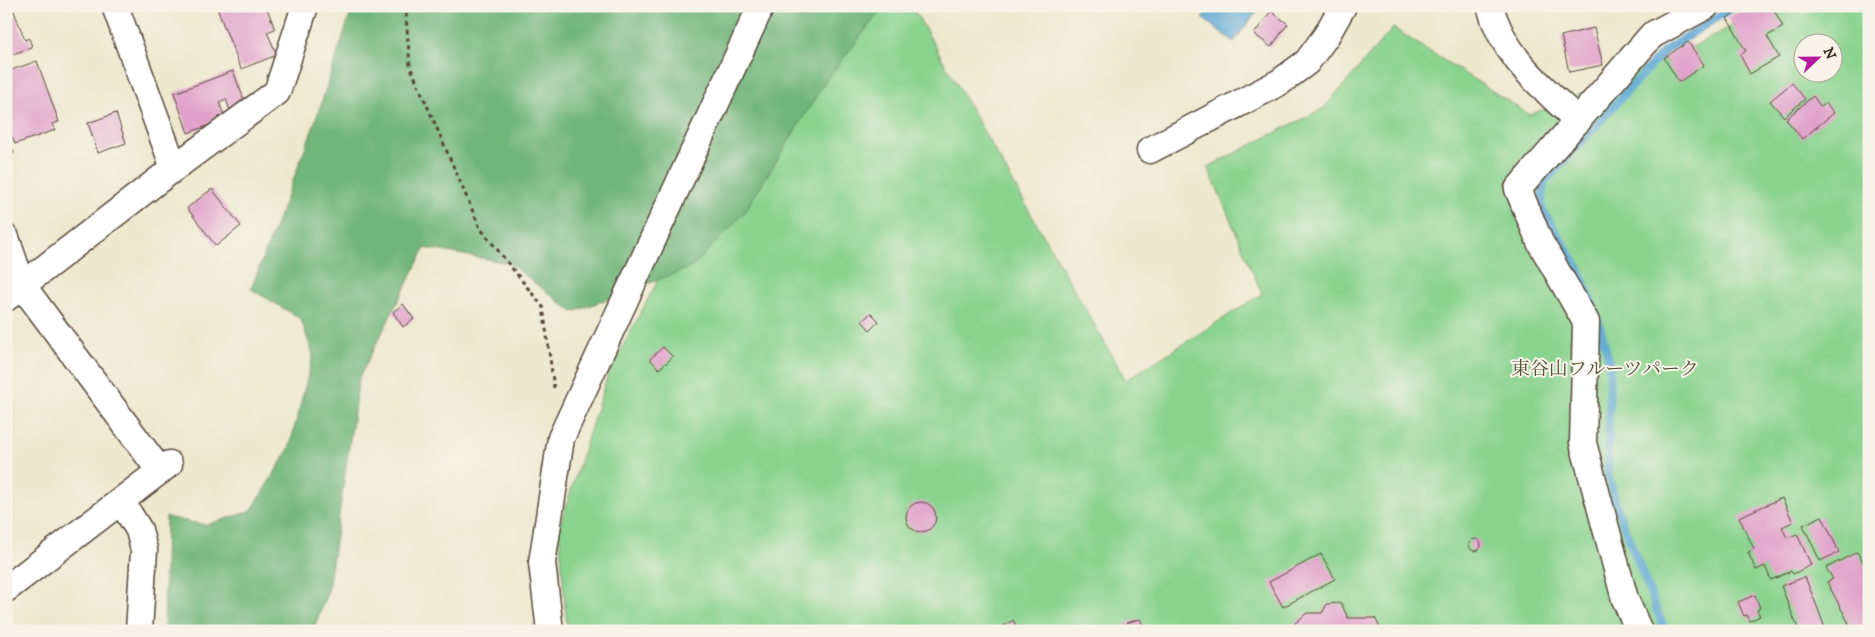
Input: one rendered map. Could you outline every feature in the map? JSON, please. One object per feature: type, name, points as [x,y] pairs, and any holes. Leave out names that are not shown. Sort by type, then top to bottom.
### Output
[{"type":"street","points":[[115,6],[174,168]]},
{"type":"street","points":[[14,291],[174,168],[277,92],[305,6]]},
{"type":"street","points":[[550,631],[542,563],[562,438],[761,6]]},
{"type":"street","points":[[1150,150],[1280,82],[1307,62],[1326,36],[1343,6]]},
{"type":"street","points":[[1490,6],[1504,44],[1518,63],[1578,121]]},
{"type":"street","points":[[1639,631],[1625,599],[1583,442],[1586,322],[1540,242],[1518,189],[1652,35],[1706,6]]},
{"type":"street","points":[[6,238],[14,291],[164,468],[6,589]]},
{"type":"street","points":[[120,501],[139,530],[144,550],[139,631]]},
{"type":"path","points":[[409,6],[406,16],[410,66],[480,228],[543,307],[555,391]]},
{"type":"green space","points":[[353,6],[884,6],[825,82],[744,213],[692,267],[573,312],[509,263],[425,248],[359,378],[328,590],[313,631],[164,631],[166,517],[206,525],[251,511],[289,449],[313,355],[301,319],[251,289],[313,128]]},
{"type":"green space","name":"東谷山フルーツパーク","points":[[804,6],[912,6],[1126,380],[1262,294],[1208,167],[1324,108],[1393,28],[1530,115],[1689,49],[1769,6],[1869,6],[1869,631],[567,631],[559,528],[608,374]]},
{"type":"water","points":[[1211,6],[1261,6],[1234,42],[1202,18]]},
{"type":"building","points":[[6,6],[12,6],[25,40],[29,38],[32,47],[6,57]]},
{"type":"building","points":[[216,6],[266,6],[275,29],[267,32],[277,55],[241,69]]},
{"type":"building","points":[[1748,6],[1754,6],[1755,9],[1760,6],[1772,6],[1783,27],[1767,36],[1779,57],[1750,74],[1740,55],[1746,51],[1727,18]]},
{"type":"building","points":[[1271,11],[1288,24],[1271,47],[1254,34]]},
{"type":"building","points":[[1594,28],[1603,65],[1569,72],[1561,36]]},
{"type":"building","points":[[1688,42],[1704,65],[1679,82],[1664,58]]},
{"type":"building","points":[[37,61],[59,122],[52,124],[55,130],[15,144],[6,120],[6,116],[9,116],[6,108],[6,72]]},
{"type":"building","points":[[233,71],[246,105],[230,111],[226,99],[219,102],[224,115],[219,117],[220,121],[188,133],[174,93]]},
{"type":"building","points":[[1792,83],[1805,99],[1784,117],[1770,101]]},
{"type":"building","points":[[1813,96],[1821,107],[1826,103],[1834,113],[1802,139],[1786,119]]},
{"type":"building","points":[[116,113],[126,143],[98,153],[88,123]]},
{"type":"building","points":[[6,135],[14,153],[6,156]]},
{"type":"building","points":[[212,189],[241,226],[216,246],[187,208]]},
{"type":"building","points":[[403,304],[414,319],[403,327],[393,312]]},
{"type":"building","points":[[871,313],[879,321],[870,330],[862,321]]},
{"type":"building","points":[[663,347],[673,357],[659,369],[650,359]]},
{"type":"building","points":[[1782,498],[1793,522],[1782,527],[1787,538],[1797,534],[1811,565],[1793,574],[1791,571],[1771,580],[1765,566],[1756,570],[1748,552],[1754,549],[1739,517]]},
{"type":"building","points":[[921,502],[927,503],[935,511],[935,523],[927,531],[921,532],[915,531],[907,523],[906,517],[907,511],[915,503]]},
{"type":"building","points":[[1822,516],[1839,552],[1820,561],[1803,525]]},
{"type":"building","points":[[1473,539],[1477,539],[1481,545],[1477,551],[1473,551],[1469,547],[1469,543]]},
{"type":"building","points":[[1857,552],[1869,573],[1869,631],[1853,631],[1827,582],[1833,579],[1826,568]]},
{"type":"building","points":[[1321,554],[1335,579],[1283,607],[1269,582]]},
{"type":"building","points":[[1805,577],[1826,631],[1799,631],[1781,586]]},
{"type":"building","points":[[1755,595],[1760,608],[1757,610],[1760,616],[1750,621],[1747,615],[1744,616],[1738,602]]},
{"type":"building","points":[[1341,603],[1348,618],[1375,618],[1382,631],[1299,631],[1295,623],[1307,613],[1322,613],[1327,604]]},
{"type":"building","points":[[1140,619],[1146,631],[1119,631],[1126,623]]},
{"type":"building","points":[[1013,620],[1017,628],[1014,631],[996,631]]},
{"type":"waterway","points":[[1665,631],[1617,508],[1608,473],[1610,365],[1598,319],[1580,271],[1541,207],[1544,183],[1664,51],[1735,6]]}]
